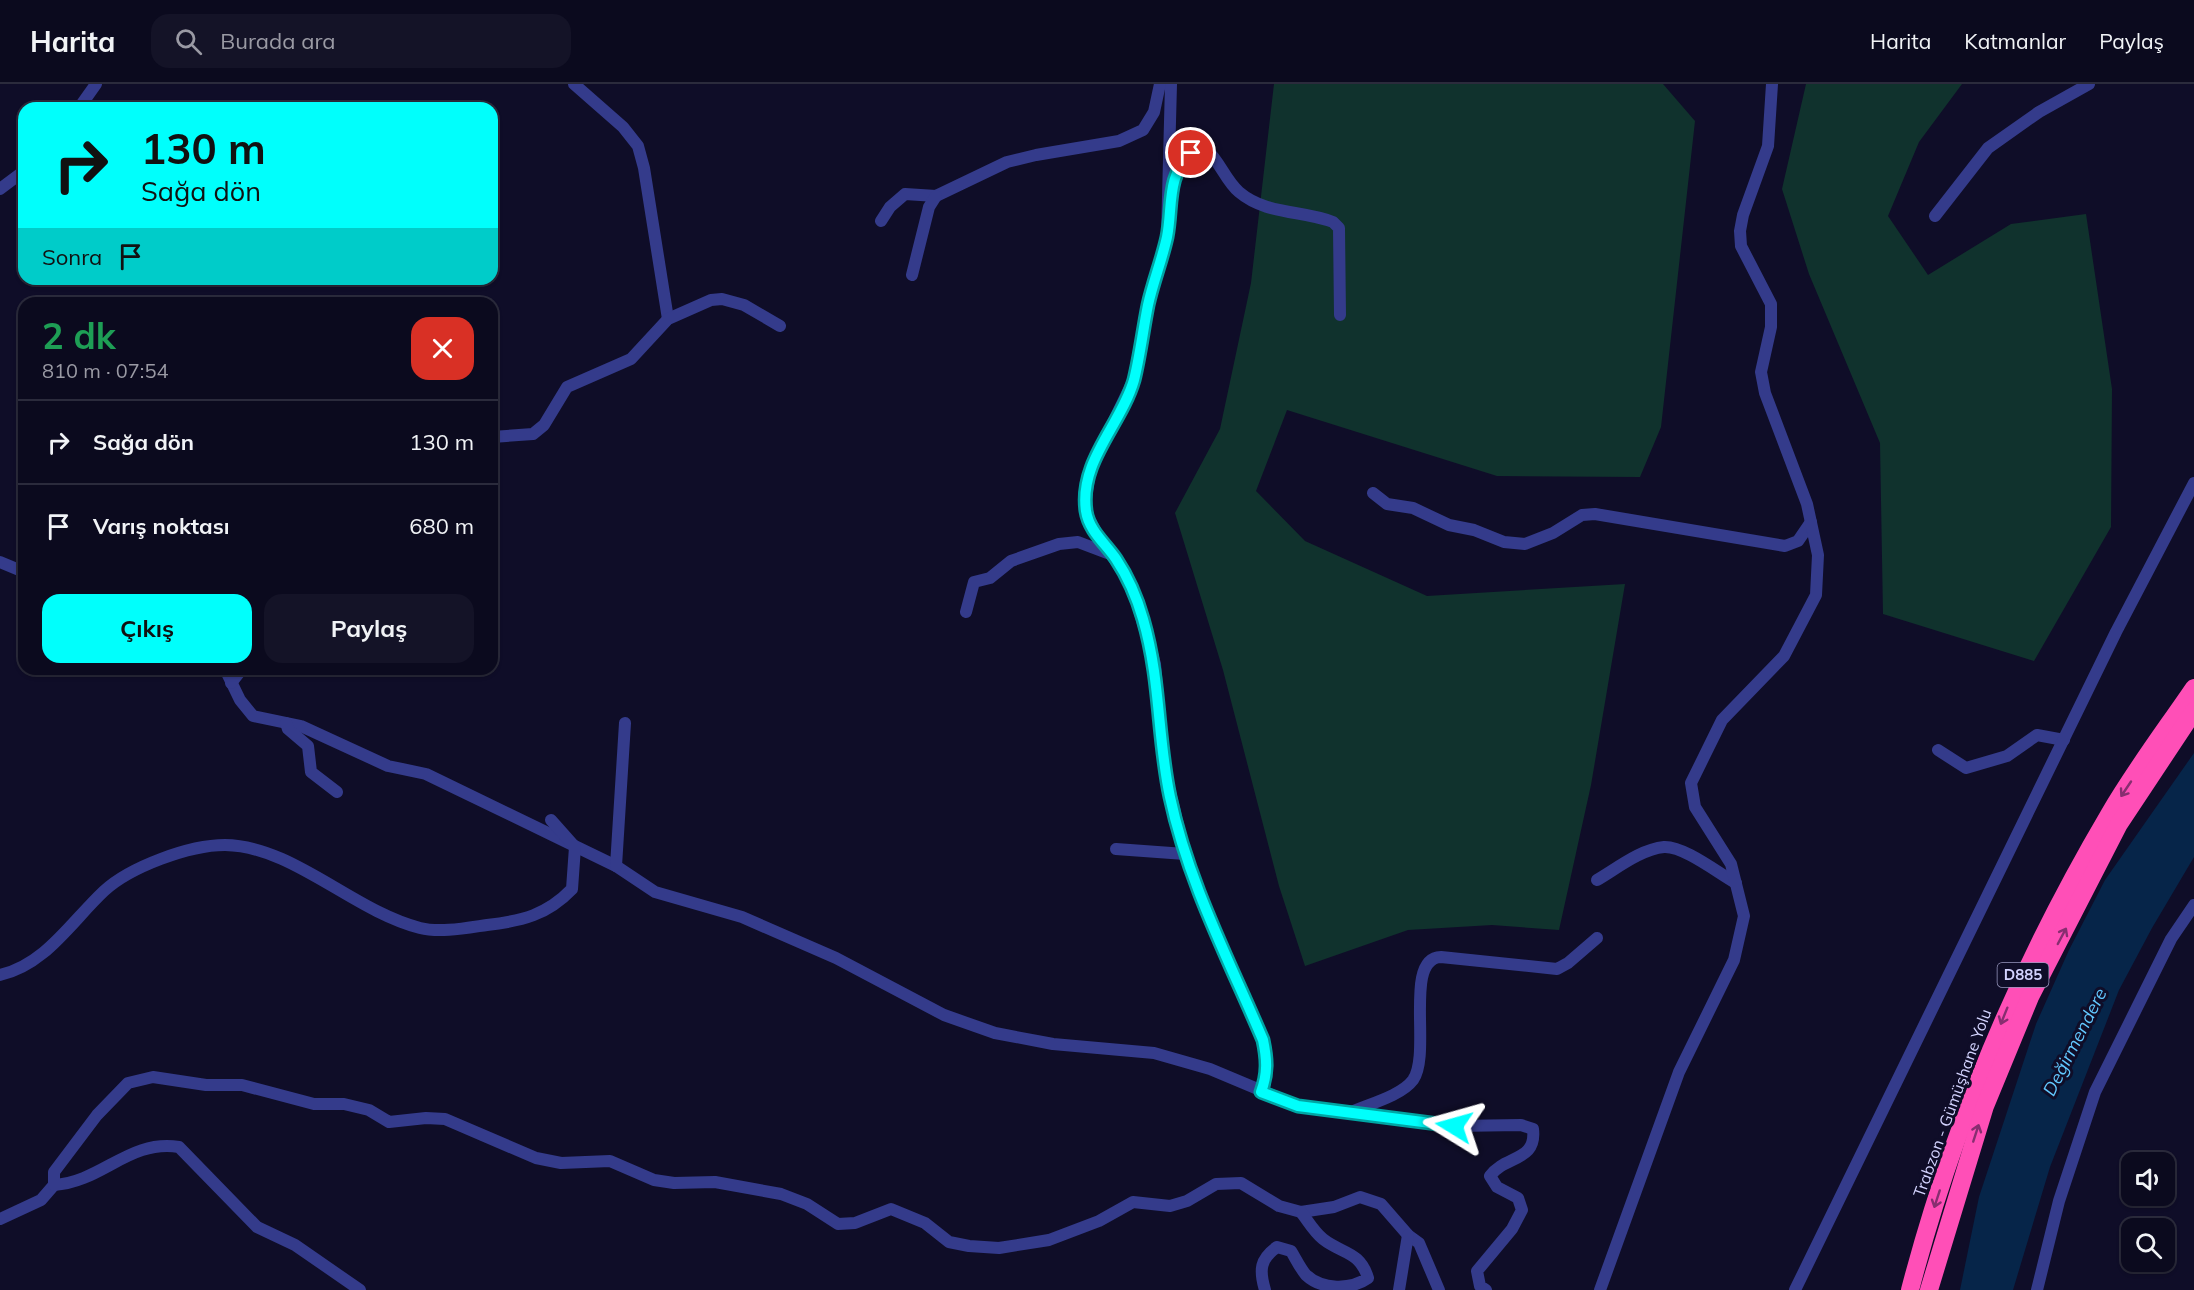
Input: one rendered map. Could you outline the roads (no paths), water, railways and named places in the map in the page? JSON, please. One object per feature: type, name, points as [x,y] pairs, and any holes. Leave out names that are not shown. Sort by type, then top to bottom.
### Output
[{"type":"highway","name":"Trabzon - Gümüşhane Yolu","points":[[1910,1290],[1954,1147],[2011,1001],[2055,908],[2111,810],[2194,688]]},
{"type":"highway","name":"Trabzon - Gümüşhane Yolu","points":[[1929,1290],[1985,1106],[2030,997],[2119,824],[2194,711]]},
{"type":"street","points":[[83,102],[96,84]]},
{"type":"street","points":[[574,84],[622,127],[638,146],[644,168],[668,319]]},
{"type":"street","points":[[881,221],[890,207],[905,194],[936,196],[1007,162],[1119,141],[1143,130],[1154,112],[1160,84]]},
{"type":"street","points":[[1171,84],[1170,196],[1167,235],[1149,303],[1134,379],[1091,468],[1086,513],[1102,543],[1114,556],[1137,603],[1155,664],[1164,767],[1185,854],[1214,930],[1263,1040],[1267,1059],[1267,1078],[1261,1092]]},
{"type":"street","points":[[1600,1290],[1679,1072],[1734,960],[1744,916],[1731,864],[1695,807],[1691,783],[1722,720],[1784,656],[1816,595],[1818,555],[1807,504],[1766,393],[1761,372],[1771,327],[1771,304],[1741,246],[1743,215],[1768,146],[1772,84]]},
{"type":"street","points":[[1935,216],[1988,148],[2039,112],[2089,84]]},
{"type":"street","points":[[1170,196],[1181,162],[1191,153],[1207,150],[1237,190],[1252,202],[1276,210],[1334,222],[1339,228],[1340,315]]},
{"type":"street","points":[[0,189],[18,176]]},
{"type":"street","points":[[912,275],[929,207],[936,196]]},
{"type":"street","points":[[498,437],[533,434],[544,425],[567,387],[630,359],[668,319],[711,300],[722,299],[744,305],[780,326]]},
{"type":"street","points":[[1795,1290],[2064,740],[2194,483]]},
{"type":"street","points":[[1373,493],[1387,504],[1413,508],[1449,525],[1474,530],[1504,542],[1525,544],[1546,537],[1582,515],[1595,514],[1785,546],[1798,541],[1811,522]]},
{"type":"street","points":[[966,612],[974,582],[990,578],[1011,561],[1059,544],[1078,542],[1114,556]]},
{"type":"street","points":[[0,562],[18,570]]},
{"type":"street","points":[[228,675],[253,716],[300,726],[388,766],[426,774],[616,866],[655,892],[742,917],[836,958],[944,1015],[985,1030],[1053,1044],[1154,1053],[1210,1069],[1298,1106],[1454,1126],[1521,1125],[1533,1130],[1535,1141],[1527,1153],[1497,1166],[1490,1176],[1497,1187],[1518,1198],[1522,1210],[1512,1229],[1477,1271],[1480,1286],[1485,1290]]},
{"type":"street","points":[[231,683],[237,675]]},
{"type":"street","points":[[286,723],[288,729],[308,746],[310,772],[337,792]]},
{"type":"street","points":[[616,866],[625,723]]},
{"type":"street","points":[[1938,750],[1966,768],[2007,756],[2037,735],[2064,740]]},
{"type":"street","points":[[0,975],[18,971],[39,957],[106,889],[154,862],[187,850],[226,845],[277,855],[347,897],[420,928],[454,929],[522,921],[559,902],[572,889],[575,847],[551,820]]},
{"type":"street","points":[[1596,880],[1644,853],[1665,847],[1682,851],[1736,883]]},
{"type":"street","points":[[1116,849],[1185,854]]},
{"type":"street","points":[[2037,1290],[2060,1201],[2095,1092],[2171,939],[2194,905]]},
{"type":"street","points":[[1350,1112],[1405,1088],[1414,1079],[1418,1068],[1422,1012],[1420,978],[1425,963],[1434,957],[1441,957],[1557,969],[1568,963],[1597,938]]},
{"type":"street","points":[[54,1185],[54,1172],[97,1114],[128,1083],[153,1077],[206,1085],[242,1085],[314,1104],[344,1104],[369,1110],[389,1122],[426,1118],[445,1119],[536,1158],[561,1163],[610,1161],[654,1180],[674,1183],[715,1182],[781,1194],[807,1204],[838,1224],[855,1223],[891,1209],[925,1223],[950,1242],[969,1246],[999,1248],[1049,1240],[1099,1221],[1133,1202],[1170,1206],[1187,1201],[1216,1184],[1241,1183],[1279,1206],[1301,1212],[1334,1207],[1360,1197],[1382,1204],[1408,1236],[1419,1243],[1439,1290]]},
{"type":"street","points":[[0,1220],[40,1200],[54,1185],[92,1176],[131,1152],[163,1145],[179,1147],[257,1227],[295,1245],[360,1290]]},
{"type":"street","points":[[1265,1290],[1260,1268],[1265,1255],[1277,1246],[1291,1251],[1306,1275],[1318,1284],[1358,1286],[1368,1278],[1365,1266],[1355,1257],[1320,1237],[1301,1212]]},
{"type":"street","points":[[1399,1290],[1408,1236]]},
{"type":"water","name":"Değirmendere","points":[[2194,753],[2194,857],[2119,990],[2050,1167],[2013,1290],[1960,1290],[1979,1197],[2036,1024],[2069,950],[2105,880]]}]
